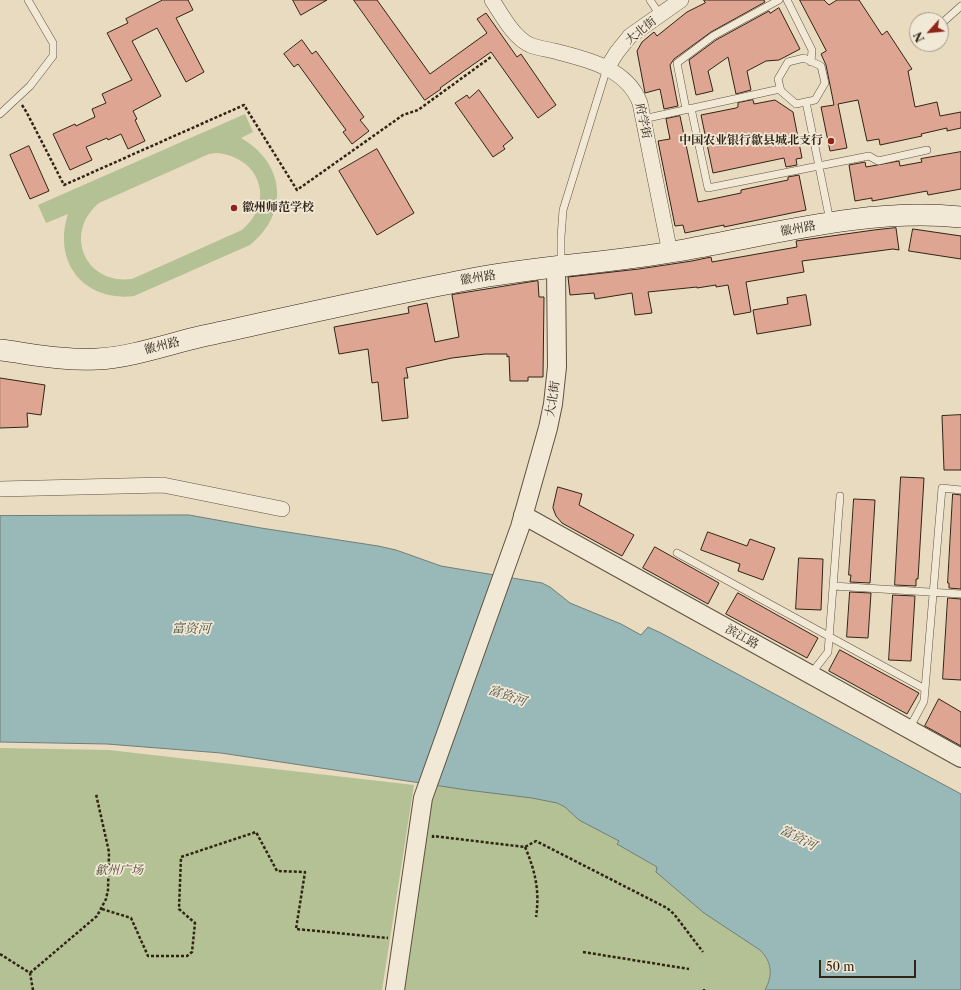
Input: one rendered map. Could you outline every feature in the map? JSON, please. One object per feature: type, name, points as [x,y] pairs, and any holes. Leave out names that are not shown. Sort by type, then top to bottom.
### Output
[{"type":"main road","name":"徽州路","points":[[0,350],[72,359],[111,358],[192,338],[468,280],[559,266],[670,253],[831,223],[868,218],[920,215],[961,217]]},
{"type":"street","name":"府学街","points":[[492,0],[514,32],[530,45],[578,57],[607,68],[628,83],[633,89],[640,103],[670,253]]},
{"type":"street","name":"大北街","points":[[607,68],[617,52],[630,36],[681,0]]},
{"type":"street","name":"大北街","points":[[395,990],[423,798],[522,521],[542,452],[553,404],[557,368],[559,266]]},
{"type":"street","points":[[0,488],[164,485],[282,509]]},
{"type":"street","name":"滨江路","points":[[522,521],[811,675],[961,758]]},
{"type":"lane","points":[[0,114],[34,81],[53,56],[53,43],[28,0]]},
{"type":"lane","points":[[650,0],[660,15]]},
{"type":"lane","points":[[779,0],[713,36],[677,63],[708,188],[869,156],[878,161],[927,150]]},
{"type":"lane","points":[[787,0],[812,50],[810,62]]},
{"type":"lane","points":[[949,17],[961,6]]},
{"type":"lane","points":[[804,58],[810,62],[821,66],[825,83],[815,100],[796,104],[781,92],[778,80],[788,62],[804,58]]},
{"type":"lane","points":[[559,266],[563,210],[607,68]]},
{"type":"lane","points":[[643,119],[780,88]]},
{"type":"lane","points":[[806,102],[831,223]]},
{"type":"lane","points":[[909,729],[924,701],[942,488],[961,490]]},
{"type":"lane","points":[[811,675],[828,652],[840,496]]},
{"type":"lane","points":[[676,553],[925,689]]},
{"type":"lane","points":[[833,586],[961,594]]},
{"type":"path","points":[[16,99],[27,113],[64,185],[244,105],[297,190],[403,115],[418,110],[491,57]]},
{"type":"path","points":[[30,973],[92,920],[102,908],[108,890],[109,852],[96,794]]},
{"type":"path","points":[[102,908],[131,918],[148,956],[187,956],[192,952],[195,923],[179,909],[181,856],[256,832],[277,871],[305,872],[296,929],[403,940]]},
{"type":"path","points":[[432,844],[433,836],[525,847],[536,841],[667,908],[694,938],[704,952]]},
{"type":"path","points":[[525,847],[537,881],[538,905],[536,917]]},
{"type":"path","points":[[582,952],[689,969]]},
{"type":"path","points":[[0,954],[30,973],[33,990]]},
{"type":"green space","points":[[245,114],[253,132],[241,138],[256,148],[267,161],[274,174],[277,189],[276,204],[272,218],[263,232],[250,245],[134,296],[106,294],[94,290],[84,283],[75,274],[69,263],[65,250],[64,232],[68,214],[46,223],[38,205]],"holes":[[[217,153],[232,156],[244,163],[253,172],[258,182],[260,194],[258,207],[252,219],[242,230],[132,279],[116,279],[102,274],[91,266],[84,254],[81,242],[82,228],[88,215],[99,203],[209,154]]]},
{"type":"green space","name":"歙州广场","points":[[0,748],[109,750],[414,785],[382,990],[0,990]]},
{"type":"green space","points":[[435,785],[532,798],[557,803],[565,807],[579,820],[619,841],[617,844],[657,867],[656,872],[704,913],[760,950],[767,959],[770,969],[768,984],[765,990],[402,990],[428,799]]},
{"type":"water","name":"富资河","points":[[189,515],[378,546],[396,550],[441,566],[542,583],[550,587],[570,603],[621,624],[641,635],[648,627],[661,633],[961,794],[961,990],[765,990],[768,984],[770,969],[767,959],[760,950],[704,913],[656,872],[657,867],[617,844],[619,841],[579,820],[565,807],[557,803],[532,798],[467,790],[221,753],[107,744],[0,742],[0,516]]},
{"type":"building","points":[[163,0],[188,0],[193,10],[176,18],[204,72],[186,82],[157,28],[132,41],[161,96],[133,111],[137,119],[135,120],[145,141],[128,149],[121,134],[108,140],[107,138],[86,147],[92,160],[70,170],[53,134],[75,124],[76,126],[95,117],[92,109],[106,103],[102,94],[132,80],[107,33],[128,23],[126,19]]},
{"type":"building","points":[[293,0],[327,0],[301,15]]},
{"type":"building","points":[[354,0],[377,0],[430,74],[487,33],[477,19],[486,13],[517,57],[521,54],[556,105],[538,118],[491,52],[425,100]]},
{"type":"building","points":[[704,0],[764,0],[765,2],[711,32],[674,59],[670,65],[678,106],[664,109],[660,89],[645,93],[637,51],[642,42],[654,32],[657,36],[687,12],[705,3]]},
{"type":"building","points":[[800,0],[824,0],[829,5],[837,0],[859,0],[882,35],[887,31],[912,69],[908,71],[915,107],[937,102],[940,116],[961,112],[961,128],[947,131],[947,128],[921,134],[922,136],[880,145],[879,139],[867,141],[858,100],[838,104],[847,148],[830,151],[821,107],[834,105],[826,65],[821,54],[826,51]]},
{"type":"building","points":[[779,8],[800,49],[779,60],[766,61],[747,71],[751,90],[736,94],[728,57],[708,71],[713,91],[696,95],[689,60],[716,40],[769,11],[770,13]]},
{"type":"building","points":[[302,40],[312,54],[316,51],[364,117],[360,120],[369,131],[352,144],[343,132],[346,130],[298,64],[294,67],[284,54]]},
{"type":"building","points":[[479,90],[513,138],[503,146],[505,149],[493,157],[455,103],[467,95],[469,98]]},
{"type":"building","points":[[753,100],[754,104],[775,100],[793,112],[802,158],[796,159],[797,165],[786,167],[784,158],[713,173],[701,115],[736,108],[738,107],[738,103]]},
{"type":"building","points":[[680,116],[698,202],[741,193],[741,190],[788,180],[788,177],[799,175],[806,210],[724,227],[724,225],[685,233],[683,225],[675,226],[658,141],[670,139],[666,119]]},
{"type":"building","points":[[29,146],[49,191],[30,199],[10,155]]},
{"type":"building","points":[[377,149],[414,213],[377,235],[339,171]]},
{"type":"building","points":[[961,152],[961,189],[928,195],[927,191],[872,201],[872,198],[855,201],[849,165],[865,162],[866,167],[899,161],[900,166],[922,162],[921,159]]},
{"type":"building","points":[[896,228],[899,250],[893,249],[802,261],[804,272],[746,282],[751,312],[734,315],[728,285],[648,292],[652,313],[635,315],[632,293],[595,299],[594,293],[570,295],[568,277],[639,269],[711,257],[712,262],[797,247],[796,241]]},
{"type":"building","points":[[913,229],[961,236],[961,259],[909,251]]},
{"type":"building","points":[[538,281],[539,297],[544,297],[543,377],[528,377],[528,381],[510,381],[509,356],[507,357],[507,354],[485,354],[452,358],[406,368],[408,378],[404,378],[408,418],[382,421],[378,382],[372,383],[368,349],[339,354],[334,327],[409,313],[408,307],[427,303],[435,342],[459,337],[452,295]]},
{"type":"building","points":[[806,295],[811,325],[757,334],[753,310],[788,304],[787,298]]},
{"type":"building","points":[[0,378],[45,385],[41,415],[27,413],[28,427],[0,428]]},
{"type":"building","points":[[961,415],[961,470],[944,470],[942,416]]},
{"type":"building","points":[[901,477],[924,478],[918,579],[916,579],[916,586],[895,585]]},
{"type":"building","points":[[558,487],[582,494],[579,505],[634,535],[622,556],[562,523],[556,516],[553,508]]},
{"type":"building","points":[[953,494],[961,495],[961,589],[949,588],[948,583]]},
{"type":"building","points":[[854,499],[875,500],[870,583],[850,582],[851,575],[849,575]]},
{"type":"building","points":[[708,532],[747,546],[750,539],[775,548],[763,580],[738,571],[740,564],[701,550]]},
{"type":"building","points":[[655,547],[719,583],[708,604],[643,568]]},
{"type":"building","points":[[799,558],[823,559],[821,610],[796,609]]},
{"type":"building","points":[[850,592],[871,593],[868,638],[847,637]]},
{"type":"building","points":[[738,593],[818,638],[807,658],[726,614]]},
{"type":"building","points":[[893,595],[915,596],[911,661],[889,660]]},
{"type":"building","points":[[948,598],[961,599],[961,680],[943,679]]},
{"type":"building","points":[[840,650],[919,693],[907,714],[829,671]]},
{"type":"building","points":[[939,699],[961,712],[961,746],[925,726]]},
{"type":"place","name":"中国农业银行歙县城北支行","points":[[831,141]]},
{"type":"place","name":"徽州师范学校","points":[[234,208]]}]
